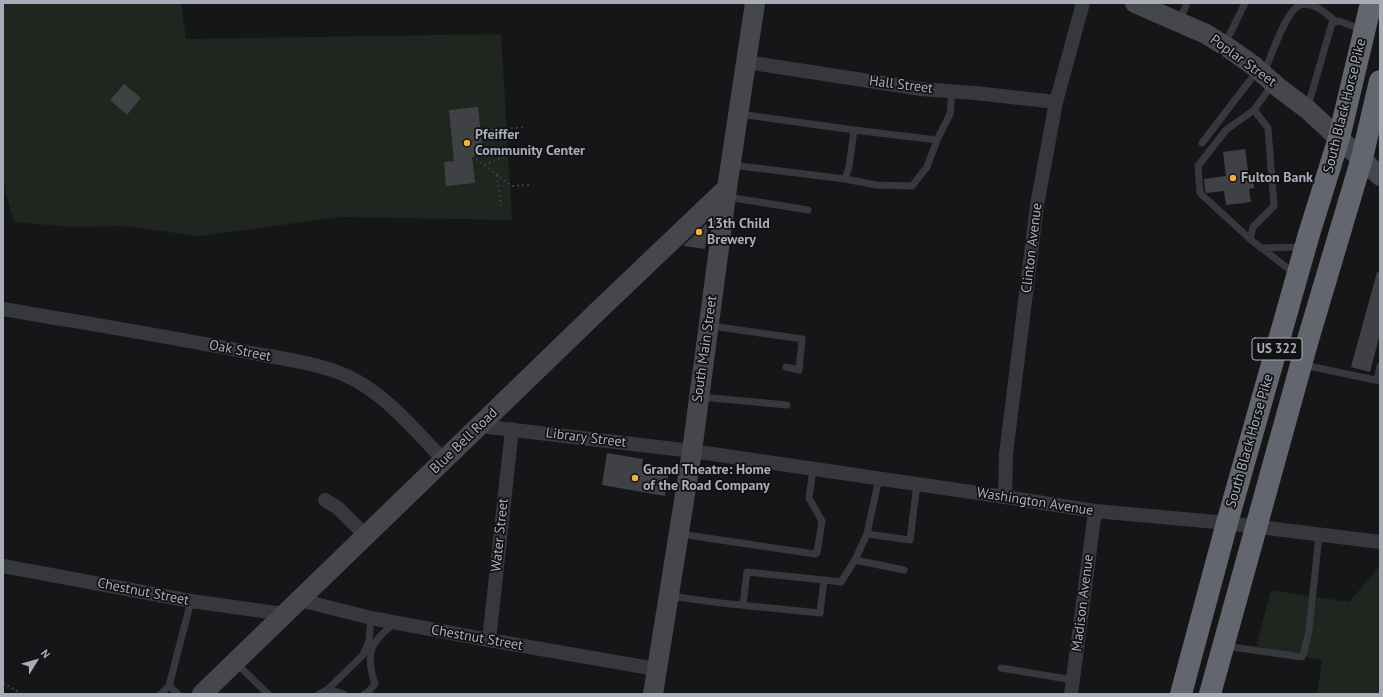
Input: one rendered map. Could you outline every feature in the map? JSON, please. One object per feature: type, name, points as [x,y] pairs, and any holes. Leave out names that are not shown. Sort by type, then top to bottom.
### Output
[{"type":"highway","name":"South Black Horse Pike","points":[[1180,694],[1305,247],[1339,138],[1371,3]]},
{"type":"highway","name":"South Black Horse Pike","points":[[1210,694],[1302,364],[1362,158],[1371,136],[1379,92]]},
{"type":"street","name":"South Main Street","points":[[653,694],[692,451],[726,193],[755,3]]},
{"type":"street","name":"Clinton Avenue","points":[[1005,497],[1006,454],[1037,205],[1056,102],[1083,3]]},
{"type":"street","name":"Poplar Street","points":[[1135,3],[1206,34],[1224,46],[1307,108],[1380,176]]},
{"type":"street","name":"Hall Street","points":[[746,62],[921,89],[1056,102]]},
{"type":"street","name":"Blue Bell Road","points":[[202,694],[480,426],[726,193]]},
{"type":"street","name":"Oak Street","points":[[3,309],[236,350],[324,368],[347,376],[372,390],[390,405],[445,460]]},
{"type":"street","name":"Library Street","points":[[480,426],[692,451]]},
{"type":"street","name":"Water Street","points":[[489,640],[512,429]]},
{"type":"street","name":"Washington Avenue","points":[[692,451],[1095,511],[1227,523],[1380,542]]},
{"type":"street","points":[[325,500],[338,508],[366,536]]},
{"type":"street","name":"Madison Avenue","points":[[1072,687],[1095,511]]},
{"type":"street","name":"Chestnut Street","points":[[3,566],[191,601],[284,614]]},
{"type":"street","name":"Chestnut Street","points":[[300,600],[371,618],[656,669]]},
{"type":"lane","points":[[1179,22],[1186,3]]},
{"type":"lane","points":[[1224,46],[1245,3]]},
{"type":"lane","points":[[1297,276],[1250,239],[1200,193],[1198,166],[1226,130],[1254,110],[1282,28],[1292,12],[1300,5],[1311,5],[1323,11],[1335,21],[1364,30]]},
{"type":"lane","points":[[1307,108],[1332,23],[1335,21]]},
{"type":"lane","points":[[1202,143],[1265,76]]},
{"type":"lane","points":[[730,165],[845,179],[876,185],[912,186],[927,167],[937,140],[950,114],[952,91]]},
{"type":"lane","points":[[1250,239],[1253,227],[1274,206],[1268,128],[1254,110]]},
{"type":"lane","points":[[738,114],[937,140]]},
{"type":"lane","points":[[845,179],[849,167],[854,130]]},
{"type":"lane","points":[[726,193],[808,210]]},
{"type":"lane","points":[[1261,248],[1305,247]]},
{"type":"lane","points":[[708,326],[802,339],[799,370],[786,368]]},
{"type":"lane","points":[[1302,364],[1378,380],[1380,366]]},
{"type":"lane","points":[[699,397],[787,405]]},
{"type":"lane","points":[[678,534],[815,554],[817,553],[822,521],[809,498],[813,469]]},
{"type":"lane","points":[[743,605],[748,572],[841,582],[855,560],[867,534],[879,478]]},
{"type":"lane","points":[[867,534],[910,540],[917,484]]},
{"type":"lane","points":[[1223,646],[1302,657],[1309,630],[1319,535]]},
{"type":"lane","points":[[855,560],[904,570]]},
{"type":"lane","points":[[668,595],[721,603],[820,613],[824,580]]},
{"type":"lane","points":[[161,694],[169,686],[191,601]]},
{"type":"lane","points":[[319,694],[328,689],[363,654],[369,641],[371,618]]},
{"type":"lane","points":[[364,694],[367,693],[375,684],[372,673],[371,652],[378,638],[394,622]]},
{"type":"lane","points":[[235,662],[268,694]]},
{"type":"lane","points":[[1002,668],[1072,687]]},
{"type":"lane","points":[[169,686],[178,694]]},
{"type":"lane","points":[[328,689],[344,694]]},
{"type":"path","points":[[481,131],[525,127]]},
{"type":"path","points":[[483,165],[505,156],[526,152]]},
{"type":"path","points":[[472,156],[512,186],[529,185]]},
{"type":"path","points":[[497,175],[501,206]]},
{"type":"path","points":[[3,683],[22,694]]},
{"type":"shaded area","points":[[3,3],[181,3],[186,39],[501,34],[512,220],[341,217],[199,236],[122,226],[72,227],[14,222],[3,183]]},
{"type":"shaded area","points":[[1380,566],[1380,694],[1317,694],[1322,660],[1256,646],[1271,590],[1349,602]]},
{"type":"building","points":[[124,84],[141,98],[127,115],[110,100]]},
{"type":"building","name":"Pfeiffer Community Center","points":[[478,107],[483,155],[472,156],[475,183],[446,186],[444,162],[454,161],[449,110]]},
{"type":"building","name":"Fulton Bank","points":[[1245,149],[1249,177],[1253,176],[1254,188],[1249,189],[1251,202],[1226,205],[1224,191],[1207,193],[1205,191],[1204,179],[1226,176],[1223,152]]},
{"type":"building","name":"13th Child Brewery","points":[[706,224],[708,226],[705,249],[683,246]]},
{"type":"building","points":[[1377,272],[1380,273],[1380,334],[1370,372],[1351,367]]},
{"type":"building","name":"Grand Theatre: Home of the Road Company","points":[[607,453],[643,459],[642,466],[669,471],[665,496],[602,485]]},
{"type":"place","name":"Pfeiffer Community Center","points":[[467,143]]},
{"type":"place","name":"Fulton Bank","points":[[1233,178]]},
{"type":"place","name":"13th Child Brewery","points":[[699,232]]},
{"type":"place","name":"Grand Theatre: Home of the Road Company","points":[[635,478]]}]
